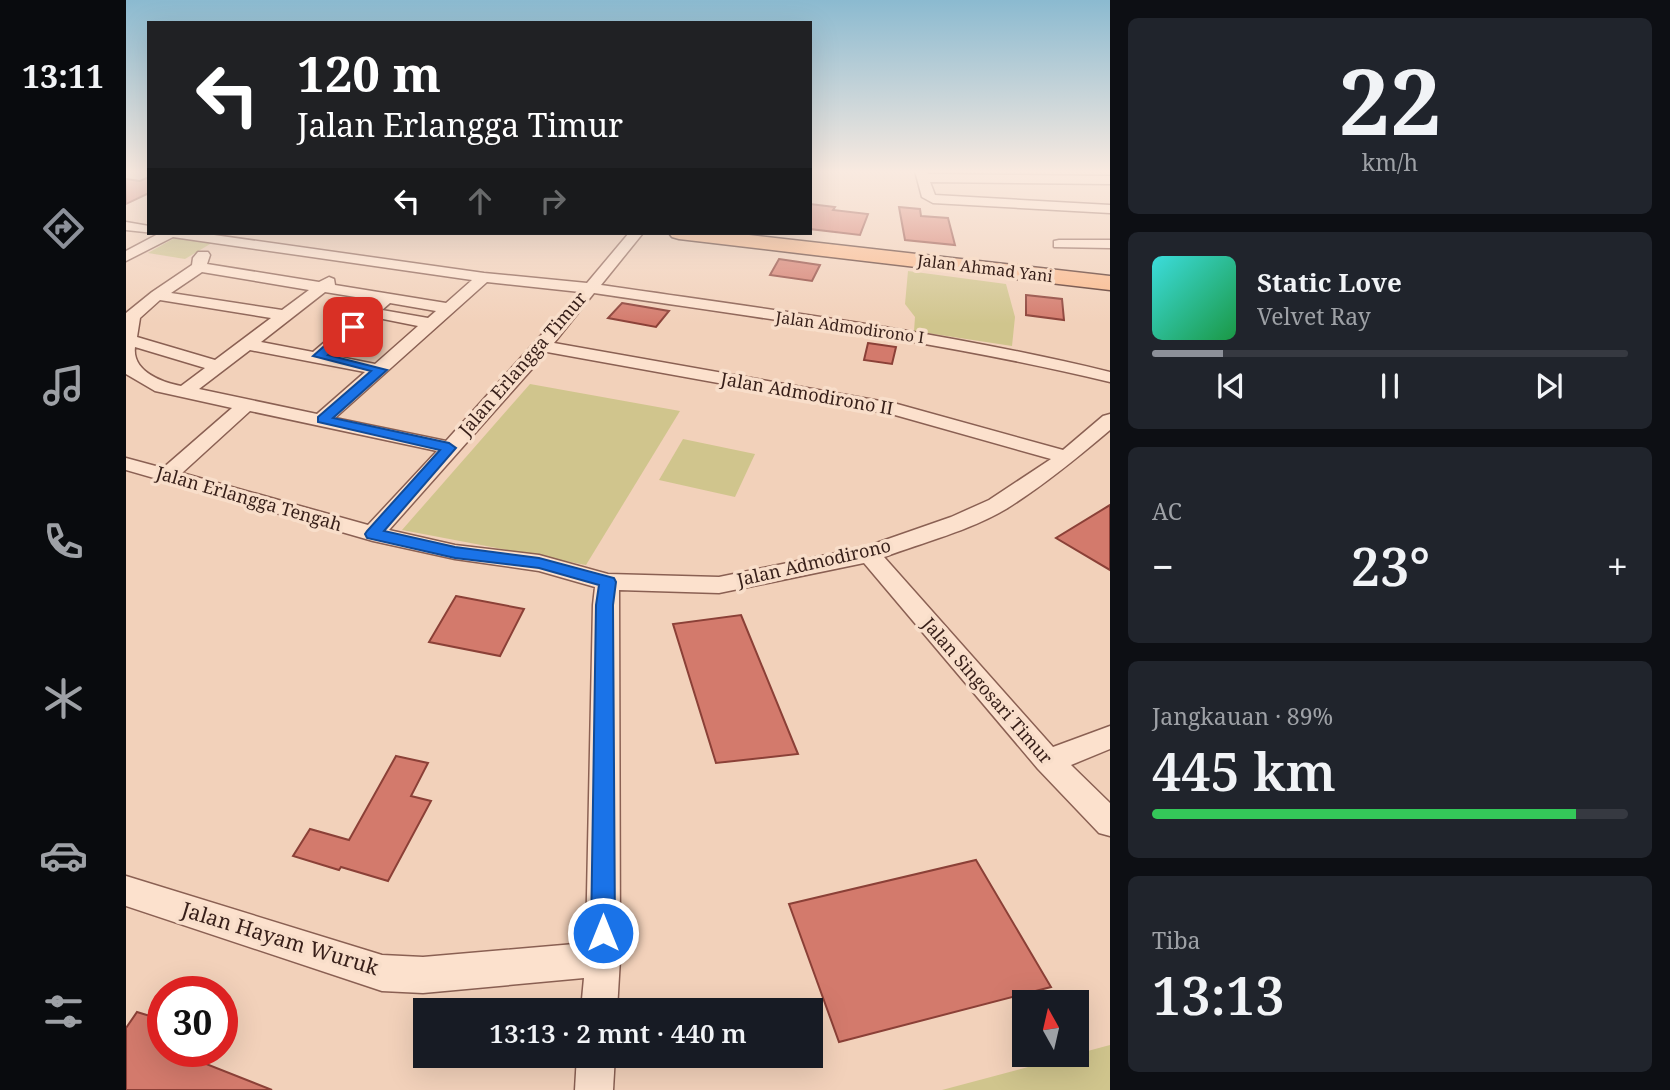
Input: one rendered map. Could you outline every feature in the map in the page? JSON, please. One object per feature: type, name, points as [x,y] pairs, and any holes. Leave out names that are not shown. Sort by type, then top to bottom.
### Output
[{"type":"main road","name":"Jalan Ahmad Yani","points":[[699,235],[778,243]]},
{"type":"main road","name":"Jalan Ahmad Yani","points":[[717,235],[1110,283]]},
{"type":"street","points":[[126,226],[147,230]]},
{"type":"street","points":[[126,257],[168,235]]},
{"type":"street","name":"Jalan Admodirono I","points":[[187,235],[484,277],[588,288],[936,339],[1110,377]]},
{"type":"street","name":"Jalan Erlangga Timur","points":[[373,534],[543,346],[634,235]]},
{"type":"street","points":[[199,267],[200,258],[226,240]]},
{"type":"street","points":[[1059,244],[1110,244]]},
{"type":"street","points":[[184,392],[282,315],[361,259]]},
{"type":"street","points":[[449,448],[323,419],[245,406],[161,387],[132,370],[126,349],[132,316],[157,295],[199,267],[450,308]]},
{"type":"street","points":[[323,419],[484,277]]},
{"type":"street","points":[[157,295],[282,315]]},
{"type":"street","points":[[319,356],[387,297]]},
{"type":"street","points":[[370,312],[432,324]]},
{"type":"street","points":[[246,344],[319,356],[380,370]]},
{"type":"street","name":"Jalan Admodirono II","points":[[543,346],[897,410],[1067,457]]},
{"type":"street","points":[[126,349],[217,366]]},
{"type":"street","points":[[168,475],[245,406]]},
{"type":"street","name":"Jalan Admodirono","points":[[608,582],[719,585],[869,554],[959,522],[997,505],[1067,457],[1110,420]]},
{"type":"street","name":"Jalan Erlangga Tengah","points":[[126,464],[373,534]]},
{"type":"street","points":[[373,534],[455,552],[539,563],[608,582],[605,617],[603,959],[600,998]]},
{"type":"street","name":"Jalan Singosari Timur","points":[[869,554],[1048,761],[1110,823]]},
{"type":"street","points":[[1048,761],[1110,737]]},
{"type":"street","name":"Jalan Hayam Wuruk","points":[[126,891],[382,973],[422,975],[603,959]]},
{"type":"street","points":[[594,1090],[595,1068]]},
{"type":"shaded area","points":[[180,235],[215,241],[185,259],[148,253]]},
{"type":"shaded area","points":[[908,271],[1006,284],[1015,317],[1012,346],[914,331],[915,317],[905,304]]},
{"type":"shaded area","points":[[530,384],[680,411],[586,565],[402,530]]},
{"type":"shaded area","points":[[683,439],[755,454],[735,497],[659,480]]},
{"type":"shaded area","points":[[1110,1045],[1110,1090],[942,1090],[1024,1068],[1088,1068],[1089,1051]]},
{"type":"building","points":[[812,222],[865,222],[860,235],[812,229]]},
{"type":"building","points":[[902,222],[949,222],[955,245],[905,240]]},
{"type":"building","points":[[779,259],[820,265],[812,281],[770,275]]},
{"type":"building","points":[[1026,295],[1062,299],[1064,320],[1026,315]]},
{"type":"building","points":[[622,303],[669,311],[656,327],[608,318]]},
{"type":"building","points":[[868,343],[896,347],[892,364],[864,360]]},
{"type":"building","points":[[1110,505],[1110,570],[1056,538]]},
{"type":"building","points":[[456,596],[524,609],[500,656],[429,642]]},
{"type":"building","points":[[741,615],[798,754],[716,763],[673,624]]},
{"type":"building","points":[[396,756],[428,763],[411,796],[431,801],[388,881],[293,856],[310,829],[349,840]]},
{"type":"building","points":[[976,860],[1051,987],[1039,990],[1012,990],[1012,997],[839,1042],[789,904]]},
{"type":"building","points":[[137,1012],[147,1015],[147,1067],[214,1067],[272,1090],[126,1090],[126,1028]]},
{"type":"route","points":[[353,327],[319,356],[380,370],[323,419],[449,448],[373,534],[425,547],[539,563],[608,582],[605,594],[603,933]]}]
